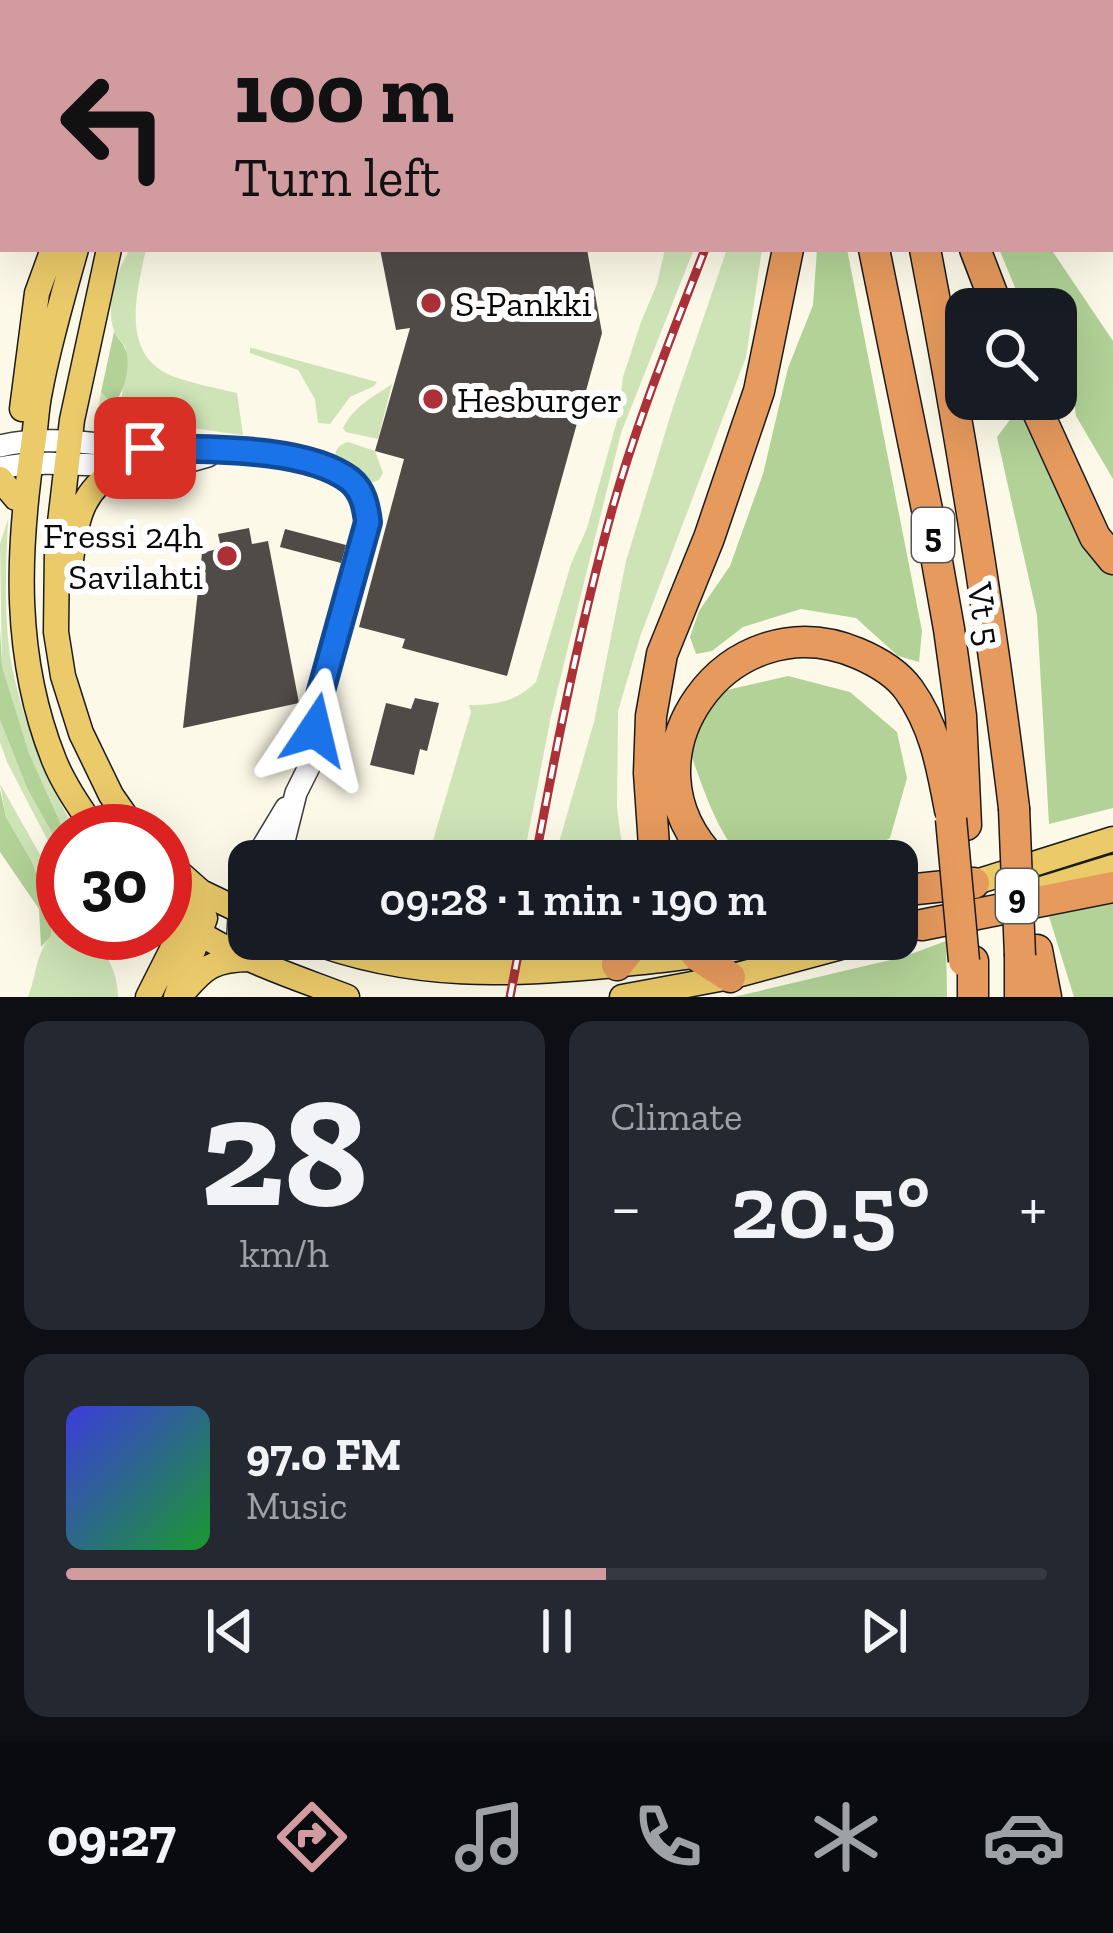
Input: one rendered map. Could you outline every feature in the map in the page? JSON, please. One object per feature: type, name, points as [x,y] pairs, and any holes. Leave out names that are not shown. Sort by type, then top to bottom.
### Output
[{"type":"highway","points":[[654,840],[651,716],[662,654],[760,391],[787,252]]},
{"type":"highway","name":"Vt 5","points":[[875,252],[925,494],[961,716],[959,822],[969,997]]},
{"type":"highway","name":"Vt 5","points":[[926,252],[970,490],[1017,807],[1029,953]]},
{"type":"highway","points":[[976,252],[990,288]]},
{"type":"highway","points":[[1042,420],[1095,537],[1113,559]]},
{"type":"highway","points":[[698,840],[680,811],[674,781],[682,730],[694,703],[716,678],[746,656],[778,643],[812,641],[846,648],[877,662],[906,686],[939,750],[959,822]]},
{"type":"highway","points":[[918,889],[974,884]]},
{"type":"highway","points":[[918,927],[1113,887]]},
{"type":"highway","points":[[1020,997],[1029,953]]},
{"type":"highway","points":[[1029,953],[1046,997]]},
{"type":"highway","points":[[617,965],[621,960]]},
{"type":"highway","points":[[707,960],[730,977]]},
{"type":"main road","points":[[52,252],[37,293],[15,463],[23,524],[19,585],[25,649],[40,716],[56,763],[80,804]]},
{"type":"main road","points":[[23,524],[15,463],[39,394],[75,252]]},
{"type":"main road","points":[[108,252],[68,453],[57,548],[56,632],[63,676],[81,733],[117,804]]},
{"type":"main road","points":[[102,282],[119,252]]},
{"type":"main road","points":[[56,632],[65,613],[74,538],[87,496],[100,479],[120,468]]},
{"type":"main road","name":"9","points":[[918,899],[1113,838]]},
{"type":"main road","name":"9","points":[[918,926],[1113,867]]},
{"type":"main road","points":[[192,883],[228,905]]},
{"type":"main road","points":[[192,911],[208,896]]},
{"type":"main road","points":[[192,927],[228,947]]},
{"type":"main road","points":[[178,997],[209,965],[228,959]]},
{"type":"main road","points":[[148,997],[165,960]]},
{"type":"main road","points":[[178,997],[180,960]]},
{"type":"main road","points":[[254,960],[347,997]]},
{"type":"main road","points":[[378,960],[416,969],[472,973],[639,960]]},
{"type":"main road","points":[[622,997],[793,960]]},
{"type":"street","points":[[68,453],[120,468],[188,463],[226,451]]},
{"type":"street","points":[[15,463],[68,453],[281,455],[327,467],[360,491],[368,522],[319,698],[311,763],[267,840]]},
{"type":"street","points":[[284,840],[296,793]]},
{"type":"green space","points":[[129,252],[145,252],[136,302],[144,353],[172,376],[237,393],[243,435],[121,423],[98,411],[101,392],[113,404],[122,396],[126,348],[114,332],[111,310],[117,277]]},
{"type":"green space","points":[[664,252],[693,252],[621,433],[551,716],[527,840],[433,840],[471,712],[469,705],[505,701],[536,682],[571,564],[587,528]]},
{"type":"green space","points":[[726,252],[762,252],[746,357],[640,637],[618,711],[621,840],[560,840],[594,722],[626,561]]},
{"type":"green space","points":[[817,252],[848,252],[922,631],[919,662],[898,656],[856,618],[801,609],[743,627],[712,651],[696,654],[690,637],[699,611],[730,566],[763,474],[788,368],[813,305]]},
{"type":"green space","points":[[1000,252],[1053,252],[1113,341],[1113,479],[1077,418],[1077,288],[1015,288]]},
{"type":"green space","points":[[114,332],[128,364],[113,405],[101,392]]},
{"type":"green space","points":[[250,348],[377,382],[350,397],[330,424],[318,423],[315,399],[298,370],[250,353]]},
{"type":"green space","points":[[392,384],[378,439],[346,432],[343,428],[353,413]]},
{"type":"green space","points":[[1010,420],[1029,420],[1113,571],[1113,808],[1049,824],[1037,615],[997,437]]},
{"type":"green space","points":[[348,442],[375,451],[383,473],[379,480],[370,483],[335,456]]},
{"type":"green space","points":[[8,519],[6,612],[12,667],[37,752],[61,804],[52,804],[29,753],[2,666],[0,544]]},
{"type":"green space","points":[[0,629],[2,666],[29,753],[52,804],[36,804],[0,720]]},
{"type":"green space","points":[[788,676],[850,692],[897,732],[907,778],[890,838],[728,840],[688,747],[718,692]]},
{"type":"green space","points":[[0,720],[36,804],[36,818],[7,762],[0,742]]},
{"type":"green space","points":[[0,784],[36,847],[36,872],[31,860],[6,817]]},
{"type":"green space","points":[[0,790],[6,817],[36,872],[36,905],[0,852]]},
{"type":"green space","points":[[1113,903],[1113,997],[1074,997],[1047,910]]},
{"type":"green space","points":[[946,941],[947,997],[734,997],[890,960],[918,960],[918,951]]},
{"type":"green space","points":[[38,960],[108,960],[118,997],[28,997]]},
{"type":"building","points":[[381,252],[588,252],[602,333],[507,676],[402,648],[405,639],[359,627],[404,459],[375,451],[410,328],[396,330]]},
{"type":"building","points":[[249,528],[252,544],[268,541],[299,703],[183,728],[202,553],[221,548],[218,534]]},
{"type":"building","points":[[285,529],[346,545],[341,563],[280,547]]},
{"type":"building","points":[[415,698],[439,703],[427,751],[420,749],[414,775],[370,765],[386,703],[411,709]]},
{"type":"railway","points":[[539,840],[612,510],[704,252]]},
{"type":"railway","points":[[510,997],[517,960]]},
{"type":"place","name":"S-Pankki","points":[[431,303]]},
{"type":"place","name":"Hesburger","points":[[433,399]]},
{"type":"place","name":"Fressi 24h Savilahti","points":[[227,556]]},
{"type":"route","points":[[145,448],[303,459],[349,479],[360,491],[368,522],[319,698],[315,730]]}]
